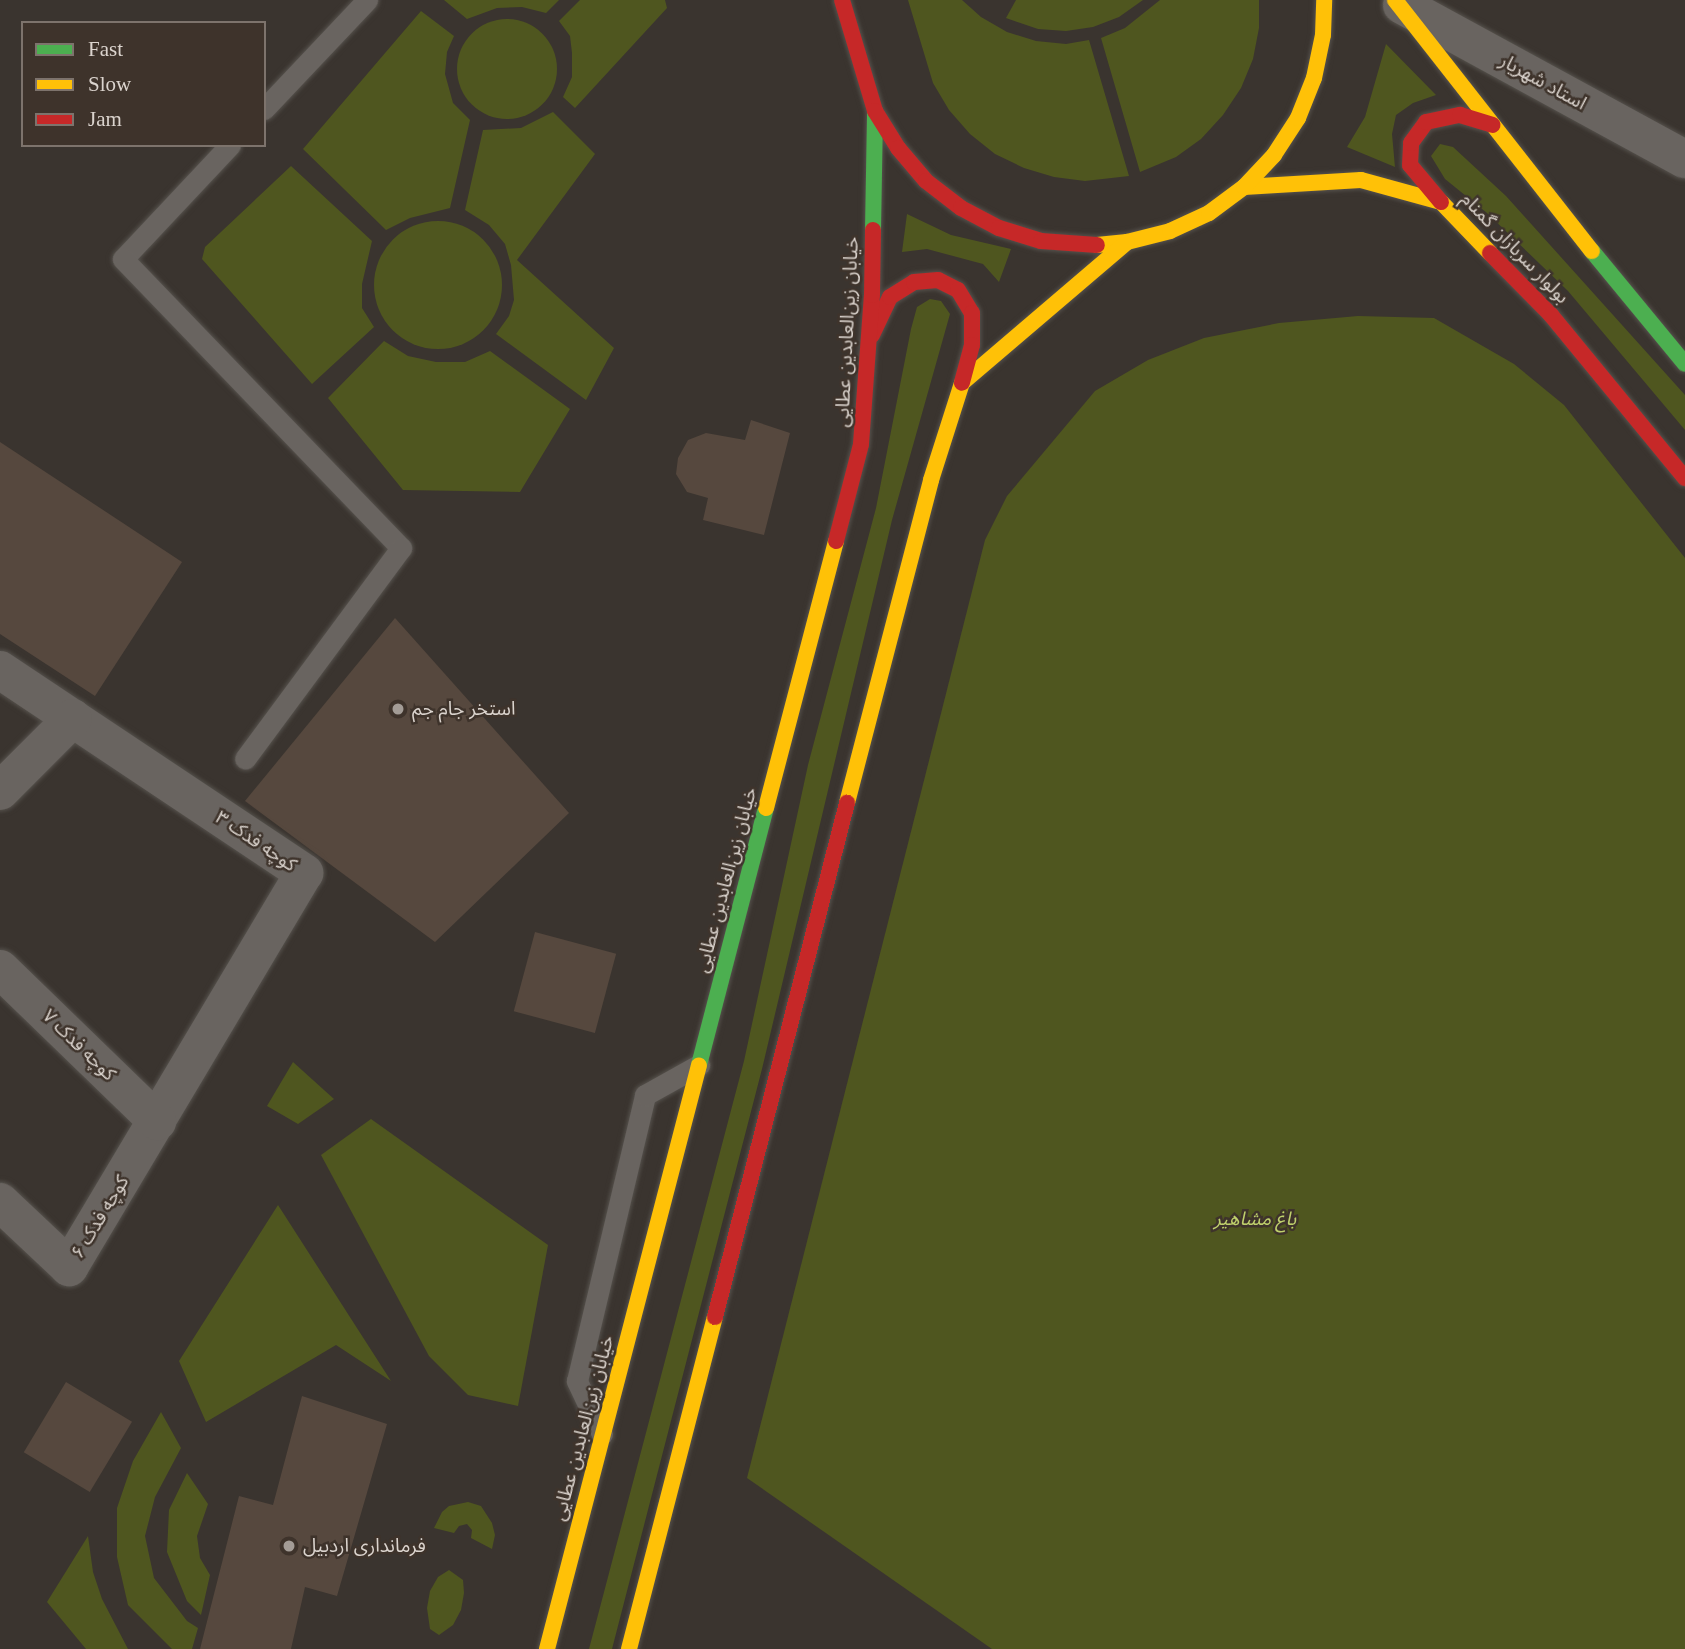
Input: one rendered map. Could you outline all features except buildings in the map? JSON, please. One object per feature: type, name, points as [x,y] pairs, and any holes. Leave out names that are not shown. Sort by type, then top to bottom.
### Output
[{"type":"main road","points":[[842,0],[875,111],[898,148],[926,181],[961,208],[999,228],[1052,242],[1084,246],[1127,242],[1170,231],[1209,213],[1244,187],[1274,155],[1298,118],[1314,78],[1323,35],[1324,0]]},
{"type":"main road","points":[[1398,2],[1685,364]]},
{"type":"main road","name":"خیابان زین‌العابدین عطایی","points":[[547,1649],[861,444],[869,341],[875,111]]},
{"type":"main road","points":[[1441,202],[1410,165],[1411,143],[1426,122],[1460,115],[1493,125]]},
{"type":"main road","name":"بولوار سربازان گمنام","points":[[1244,187],[1361,180],[1441,202],[1551,315],[1685,478]]},
{"type":"main road","points":[[962,383],[1127,242]]},
{"type":"main road","points":[[629,1649],[931,480],[972,345],[972,313],[958,290],[938,280],[914,282],[890,297],[869,341]]},
{"type":"street","name":"استاد شهریار","points":[[1398,2],[1685,159]]},
{"type":"street","points":[[0,670],[74,718],[0,791]]},
{"type":"street","name":"کوچه فدک ۳","points":[[74,718],[304,873],[157,1121]]},
{"type":"street","name":"کوچه فدک ۷","points":[[0,969],[157,1121]]},
{"type":"street","name":"کوچه فدک ۶","points":[[0,1202],[69,1267],[157,1121]]},
{"type":"lane","points":[[266,106],[366,0]]},
{"type":"lane","points":[[228,147],[123,259],[401,548],[245,758]]},
{"type":"lane","points":[[603,1437],[577,1381],[645,1096],[699,1065]]},
{"type":"green space","points":[[444,0],[559,0],[546,13],[522,7],[497,8],[467,19]]},
{"type":"green space","points":[[580,0],[665,0],[667,8],[575,108],[563,97],[572,77],[572,53],[570,36],[559,21]]},
{"type":"green space","points":[[908,0],[962,0],[981,17],[1007,32],[1036,41],[1066,44],[1089,40],[1129,176],[1085,181],[1054,177],[1024,168],[995,154],[970,134],[949,110],[933,83]]},
{"type":"green space","points":[[1016,0],[1143,0],[1119,17],[1093,27],[1066,31],[1038,29],[1006,18]]},
{"type":"green space","points":[[1160,0],[1259,0],[1259,28],[1253,59],[1241,88],[1223,115],[1201,139],[1176,157],[1140,172],[1101,38],[1125,28]]},
{"type":"green space","points":[[421,11],[454,36],[447,52],[445,74],[453,103],[470,120],[450,208],[410,218],[386,230],[303,149]]},
{"type":"green space","points":[[507,19],[526,23],[543,33],[553,50],[557,69],[553,88],[543,105],[526,115],[507,119],[488,115],[471,105],[461,88],[457,69],[461,50],[471,33],[488,23]]},
{"type":"green space","points":[[1386,44],[1436,95],[1413,103],[1396,115],[1392,134],[1395,167],[1347,147],[1365,117]]},
{"type":"green space","points":[[553,112],[595,154],[517,260],[614,348],[586,400],[496,334],[509,316],[514,300],[511,265],[505,244],[489,225],[465,210],[483,130],[521,128]]},
{"type":"green space","points":[[1440,144],[1453,147],[1506,196],[1685,395],[1685,430],[1568,291],[1487,213],[1445,179],[1431,156]]},
{"type":"green space","points":[[291,166],[372,241],[362,284],[362,308],[374,327],[312,384],[202,259],[205,247]]},
{"type":"green space","points":[[907,214],[951,235],[1011,249],[999,282],[983,264],[927,249],[902,252]]},
{"type":"green space","points":[[438,221],[462,226],[483,240],[497,261],[502,285],[497,309],[483,330],[462,344],[438,349],[414,344],[393,330],[379,309],[374,285],[379,261],[393,240],[414,226]]},
{"type":"green space","points":[[930,299],[941,301],[950,314],[892,520],[762,1069],[612,1649],[589,1649],[744,1061],[808,765],[876,508],[911,329],[917,307]]},
{"type":"green space","name":"باغ مشاهیر","points":[[1358,316],[1434,318],[1514,364],[1564,405],[1685,558],[1685,1649],[992,1649],[747,1478],[985,540],[1007,496],[1095,391],[1148,360],[1204,338],[1279,323]]},
{"type":"green space","points":[[384,341],[408,356],[436,362],[465,362],[490,351],[570,409],[520,492],[403,490],[328,398]]},
{"type":"green space","points":[[293,1062],[334,1099],[298,1124],[267,1106]]},
{"type":"green space","points":[[371,1119],[548,1245],[518,1406],[468,1395],[429,1356],[321,1155]]},
{"type":"green space","points":[[278,1205],[391,1381],[336,1345],[206,1422],[179,1361]]},
{"type":"green space","points":[[161,1412],[181,1448],[155,1497],[145,1536],[154,1578],[187,1621],[198,1628],[192,1649],[172,1649],[128,1605],[117,1557],[117,1508],[133,1461]]},
{"type":"green space","points":[[187,1473],[208,1504],[197,1536],[200,1558],[210,1575],[201,1615],[187,1601],[167,1552],[169,1510]]},
{"type":"green space","points":[[468,1502],[481,1506],[492,1523],[495,1535],[492,1549],[471,1538],[472,1530],[467,1524],[459,1526],[454,1533],[434,1528],[442,1512],[449,1506]]},
{"type":"green space","points":[[88,1536],[93,1572],[102,1599],[128,1649],[86,1649],[47,1602]]},
{"type":"green space","points":[[449,1570],[463,1580],[464,1593],[461,1610],[453,1625],[439,1635],[430,1629],[427,1608],[430,1591],[438,1577]]},
{"type":"traffic: fast","points":[[873,230],[875,111]]},
{"type":"traffic: fast","points":[[1592,251],[1685,364]]},
{"type":"traffic: fast","points":[[699,1065],[766,808]]},
{"type":"traffic: slow","points":[[1097,245],[1127,242],[1170,231],[1209,213],[1244,187],[1274,155],[1298,118],[1314,78],[1323,35],[1324,0]]},
{"type":"traffic: slow","points":[[1395,0],[1592,251]]},
{"type":"traffic: slow","points":[[1244,187],[1361,180],[1441,202],[1490,253]]},
{"type":"traffic: slow","points":[[847,803],[931,480],[962,383],[1127,242]]},
{"type":"traffic: slow","points":[[766,808],[836,541]]},
{"type":"traffic: slow","points":[[547,1649],[699,1065]]},
{"type":"traffic: slow","points":[[629,1649],[715,1317]]},
{"type":"traffic: jam","points":[[842,0],[875,111],[898,148],[926,181],[961,208],[999,228],[1041,241],[1097,245]]},
{"type":"traffic: jam","points":[[1441,202],[1410,165],[1411,143],[1426,122],[1460,115],[1493,125]]},
{"type":"traffic: jam","points":[[836,541],[861,444],[872,295],[873,230]]},
{"type":"traffic: jam","points":[[1490,253],[1551,315],[1685,478]]},
{"type":"traffic: jam","points":[[872,335],[890,297],[914,282],[938,280],[958,290],[972,313],[972,345],[962,383]]},
{"type":"traffic: jam","points":[[715,1317],[847,803]]},
{"type":"place","name":"استخر جام جم","points":[[398,709]]},
{"type":"place","name":"فرمانداری اردبیل","points":[[289,1546]]}]
